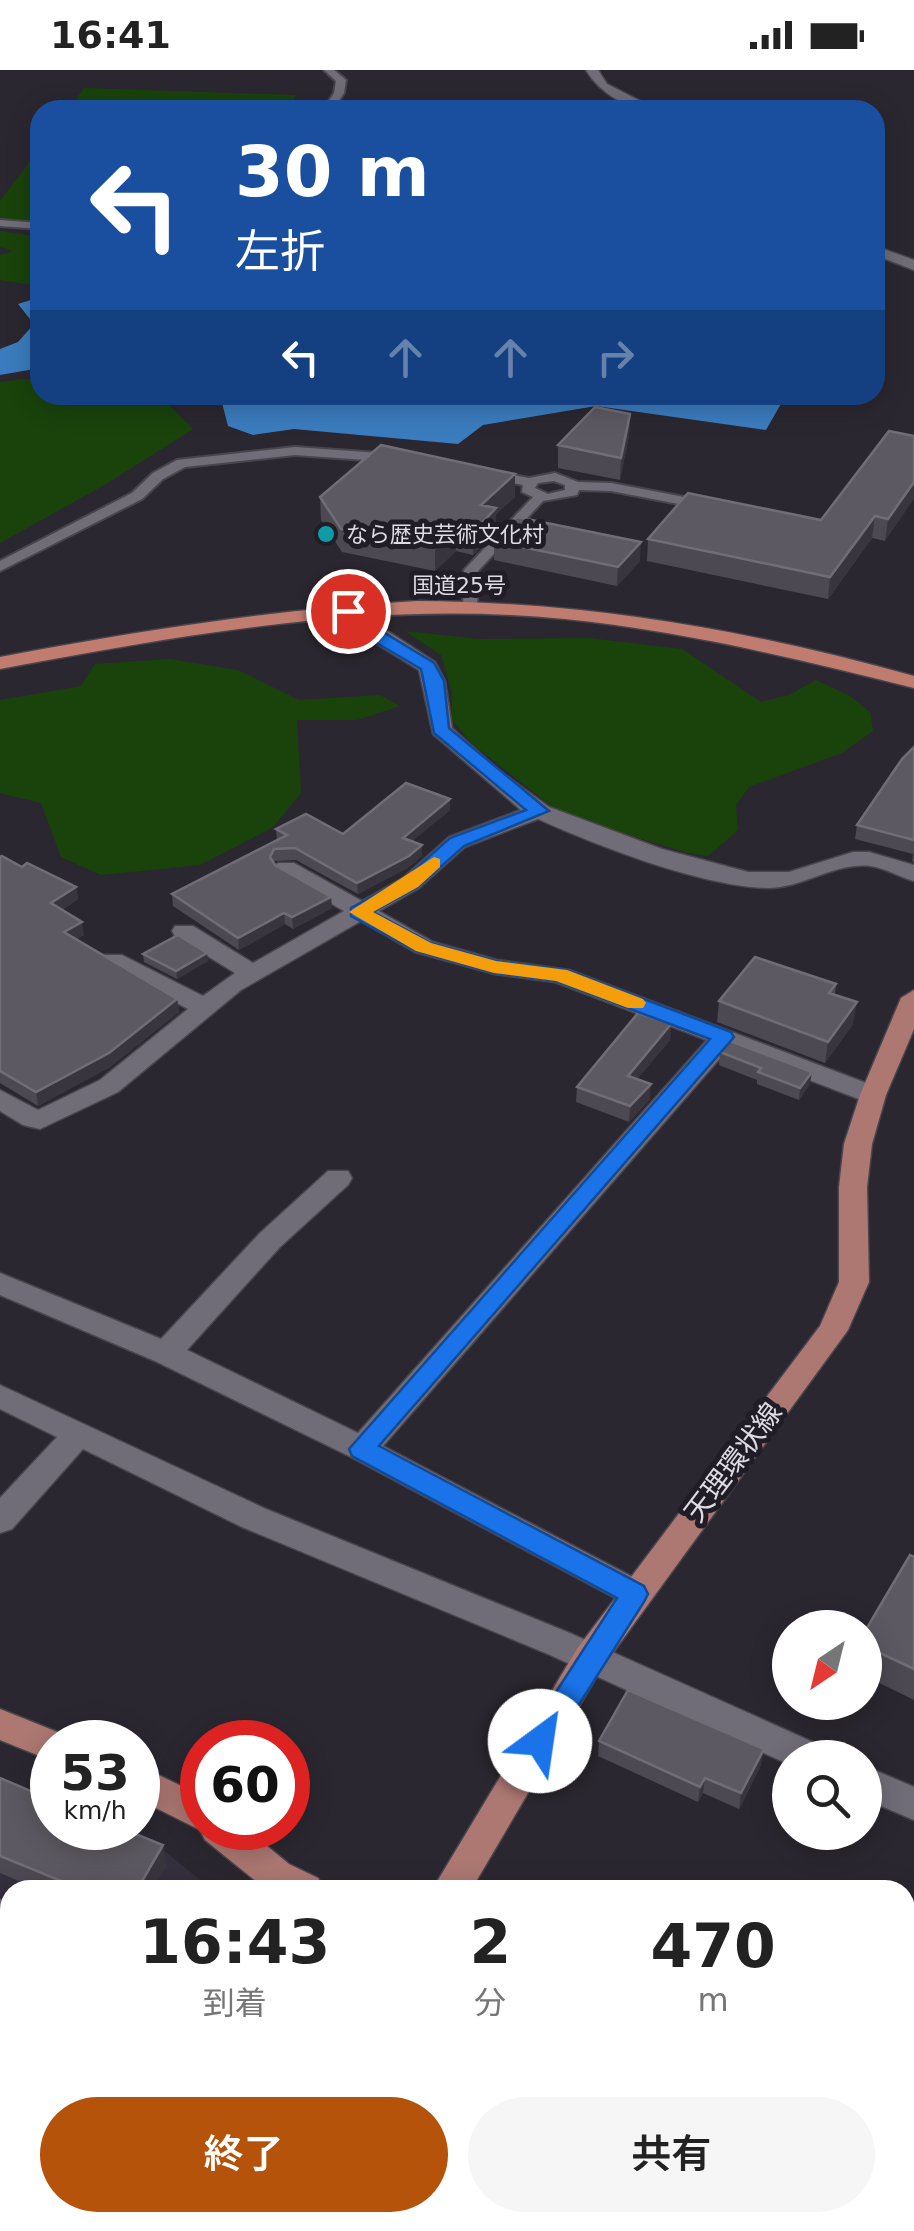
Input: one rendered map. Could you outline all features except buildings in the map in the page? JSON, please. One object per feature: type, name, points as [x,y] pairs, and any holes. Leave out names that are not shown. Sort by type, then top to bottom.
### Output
[{"type":"highway","name":"国道25号","points":[[0,663],[140,636],[348,611],[470,608],[562,612],[734,635],[914,682]]},
{"type":"main road","name":"天理環状線","points":[[457,1880],[590,1659],[634,1594],[833,1330],[854,1282],[854,1167],[873,1095],[914,998]]},
{"type":"main road","points":[[0,1724],[30,1737]]},
{"type":"main road","points":[[245,1850],[285,1880]]},
{"type":"street","points":[[592,70],[602,88],[629,100]]},
{"type":"street","points":[[885,254],[914,265]]},
{"type":"street","points":[[348,611],[369,631],[428,666],[435,681],[441,730],[539,811],[603,836],[756,880],[784,879],[857,856],[877,858],[914,874]]},
{"type":"street","points":[[0,1100],[33,1120],[108,1086],[251,972],[411,883],[457,842],[539,811]]},
{"type":"street","points":[[286,868],[424,947],[494,967],[560,975],[873,1095]]},
{"type":"street","points":[[184,931],[251,972]]},
{"type":"street","points":[[113,960],[206,1008]]},
{"type":"street","points":[[362,1449],[724,1037]]},
{"type":"street","points":[[166,1353],[270,1240],[338,1178]]},
{"type":"street","points":[[0,1283],[166,1353],[362,1449],[634,1594]]},
{"type":"street","points":[[0,1396],[254,1518],[590,1659],[772,1741]]},
{"type":"street","points":[[0,1520],[77,1435]]},
{"type":"street","points":[[882,1790],[914,1804]]},
{"type":"lane","points":[[328,70],[341,80],[335,100]]},
{"type":"lane","points":[[0,224],[30,226]]},
{"type":"lane","points":[[0,566],[137,496],[158,476],[182,463],[322,451],[414,460]]},
{"type":"lane","points":[[480,472],[529,482],[555,477],[574,486],[612,486],[725,509]]},
{"type":"lane","points":[[529,482],[527,489],[540,497],[568,495],[574,486]]},
{"type":"lane","points":[[470,608],[471,570],[540,497]]},
{"type":"shaded area","points":[[0,1777],[30,1790],[30,1850],[160,1847],[201,1880],[0,1880]]},
{"type":"green space","points":[[84,88],[296,95],[293,100],[75,100]]},
{"type":"green space","points":[[30,161],[30,224],[0,223],[0,201]]},
{"type":"green space","points":[[0,231],[30,236],[30,284],[0,280],[0,255],[14,251],[0,247]]},
{"type":"green space","points":[[30,379],[30,405],[169,405],[193,429],[108,483],[0,543],[0,382]]},
{"type":"green space","points":[[405,631],[479,639],[589,638],[682,649],[761,702],[789,695],[816,680],[850,696],[870,712],[873,731],[842,753],[749,787],[736,805],[738,830],[708,856],[688,853],[563,815],[473,745],[452,720],[452,693],[441,655]]},
{"type":"green space","points":[[170,659],[238,670],[299,700],[380,695],[400,706],[357,720],[297,720],[301,793],[272,828],[200,865],[101,875],[61,857],[41,803],[0,793],[0,700],[81,686],[95,664]]},
{"type":"water","points":[[30,300],[30,319],[18,304]]},
{"type":"water","points":[[30,328],[30,370],[0,375],[0,349],[18,342]]},
{"type":"water","points":[[223,405],[780,405],[766,430],[596,406],[483,425],[458,444],[294,429],[253,435],[228,426]]},
{"type":"slow traffic","points":[[434,863],[411,883],[358,912],[424,947],[494,967],[560,975],[636,1003]]},
{"type":"place","name":"なら歴史芸術文化村","points":[[326,534]]},
{"type":"route","points":[[348,611],[369,631],[428,666],[435,681],[441,730],[539,811],[457,842],[411,883],[358,912],[424,947],[494,967],[560,975],[724,1037],[362,1449],[634,1594],[540,1741]]}]
